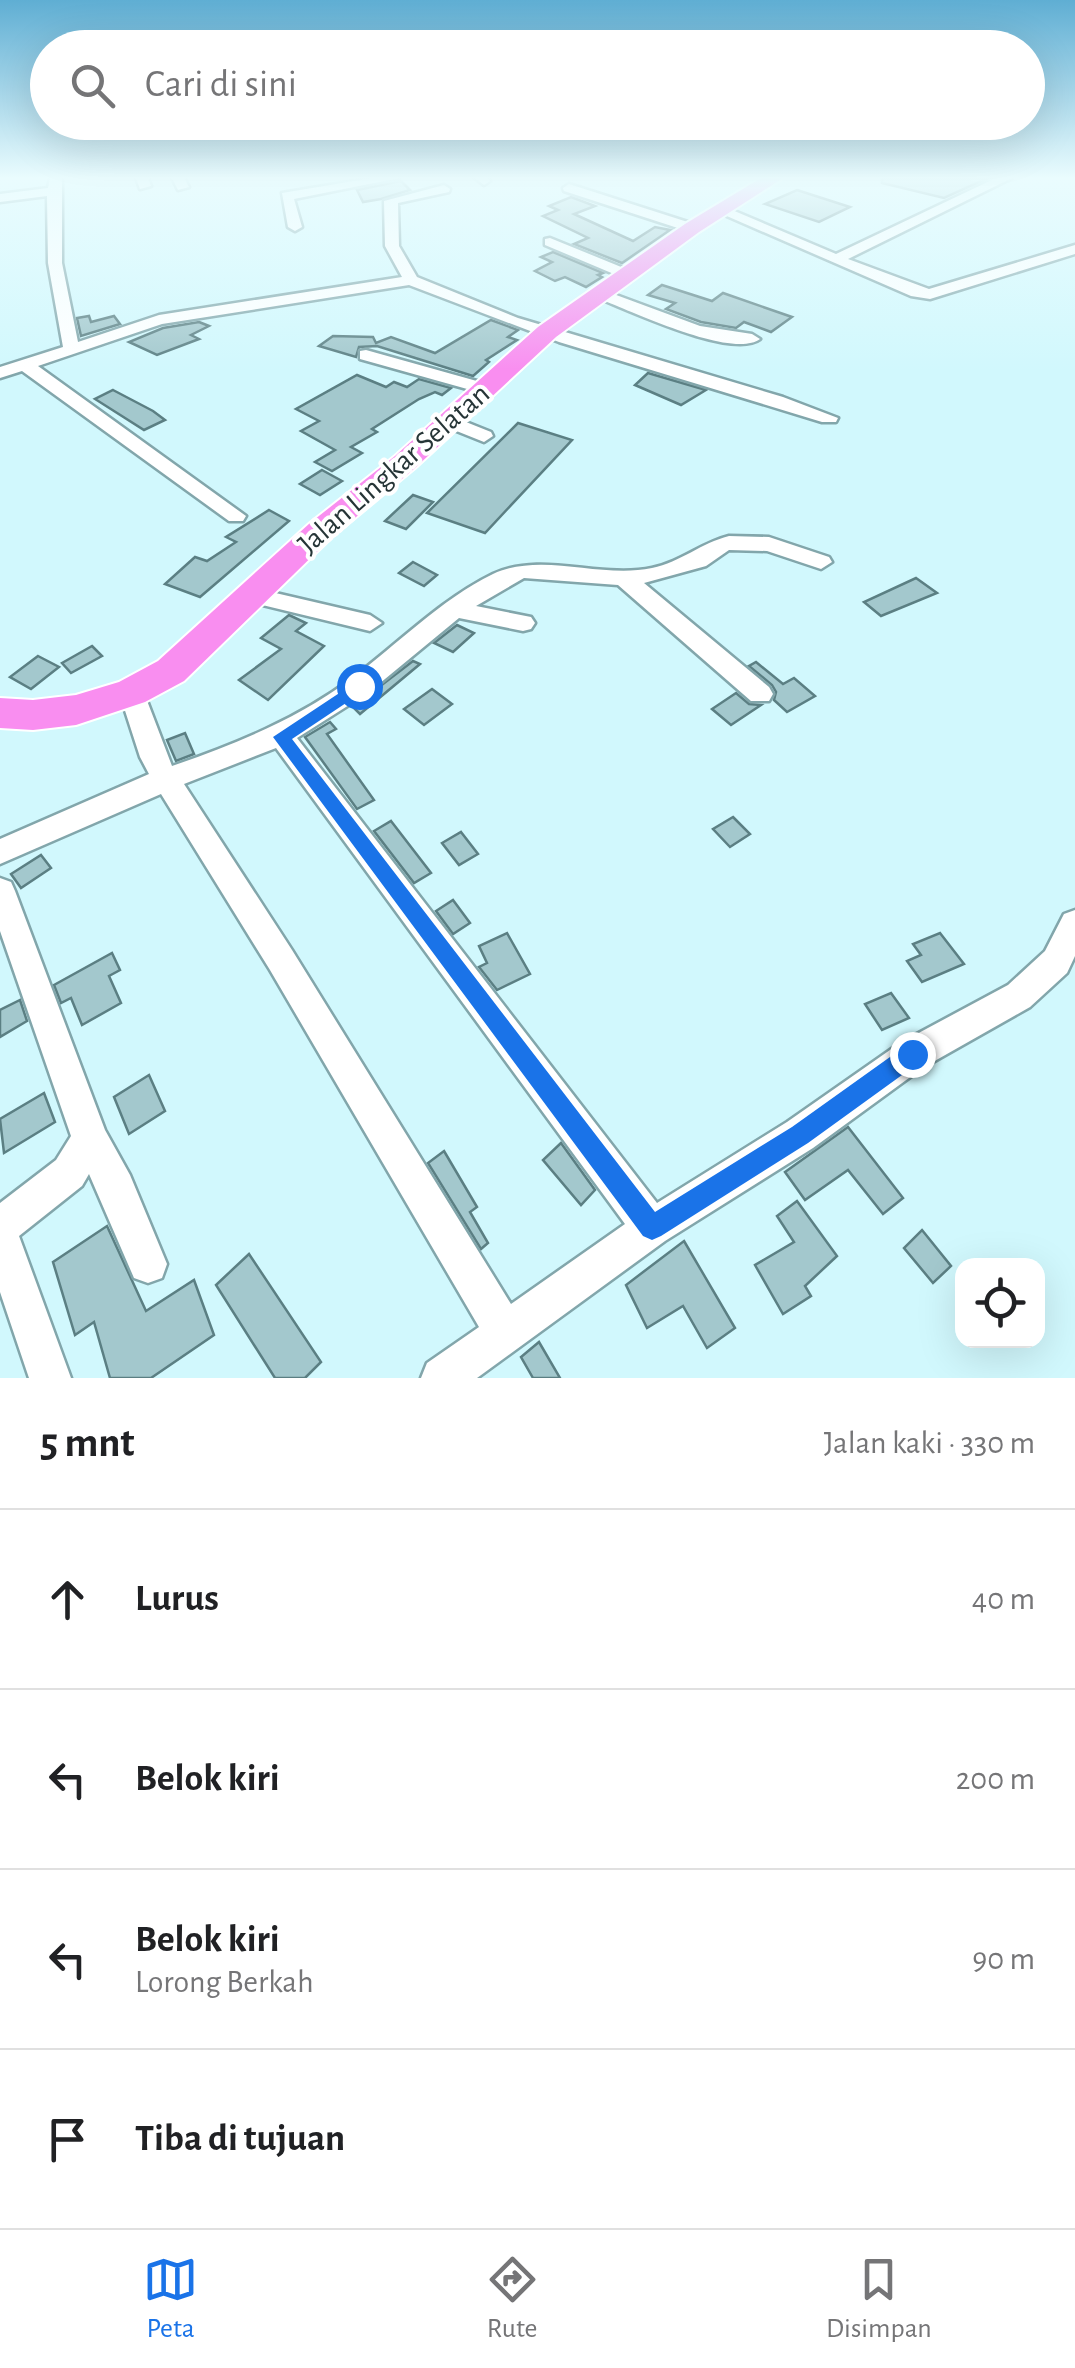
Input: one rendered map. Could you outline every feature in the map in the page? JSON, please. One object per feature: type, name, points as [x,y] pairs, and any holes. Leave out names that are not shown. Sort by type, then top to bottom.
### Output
[{"type":"highway","name":"Jalan Lingkar Selatan","points":[[0,713],[32,715],[76,710],[132,692],[171,672],[321,530],[452,422],[547,332],[671,242]]},
{"type":"street","points":[[57,242],[60,305],[71,347]]},
{"type":"street","points":[[392,242],[411,280]]},
{"type":"street","points":[[551,242],[626,274]]},
{"type":"street","points":[[799,242],[908,291],[930,294],[1075,250]]},
{"type":"street","points":[[838,258],[871,242]]},
{"type":"street","points":[[0,372],[176,316],[411,280],[547,332],[731,384],[830,418]]},
{"type":"street","points":[[600,294],[694,329],[729,339],[752,339]]},
{"type":"street","points":[[366,355],[485,389]]},
{"type":"street","points":[[25,365],[236,516]]},
{"type":"street","points":[[452,422],[484,436]]},
{"type":"street","points":[[0,852],[166,780],[282,737],[359,686],[506,576],[522,571],[624,578],[653,575],[689,564],[729,542],[768,544],[821,562]]},
{"type":"street","points":[[624,578],[760,694]]},
{"type":"street","points":[[254,596],[370,623]]},
{"type":"street","points":[[458,610],[523,623]]},
{"type":"street","points":[[132,692],[153,757],[166,780],[281,960],[506,1334]]},
{"type":"street","points":[[282,737],[652,1228]]},
{"type":"street","points":[[0,891],[44,1002],[90,1139],[148,1264]]},
{"type":"street","points":[[442,1378],[652,1228],[800,1135],[912,1054],[1019,996],[1056,962],[1075,924]]},
{"type":"street","points":[[0,1227],[69,1173],[90,1139]]},
{"type":"street","points":[[0,1236],[50,1378]]},
{"type":"building","points":[[578,242],[652,242],[622,263],[574,244]]},
{"type":"building","points":[[553,252],[603,273],[598,275],[602,277],[586,287],[565,277],[555,281],[535,271],[552,262],[541,257]]},
{"type":"building","points":[[662,285],[712,301],[723,293],[792,317],[771,332],[744,322],[736,328],[701,322],[666,309],[675,303],[648,295]]},
{"type":"building","points":[[89,316],[91,322],[114,316],[120,324],[81,336],[77,318]]},
{"type":"building","points":[[491,320],[518,330],[508,337],[517,340],[486,360],[489,362],[473,376],[377,346],[359,347],[356,357],[319,346],[333,336],[373,337],[376,343],[391,337],[435,353]]},
{"type":"building","points":[[199,322],[209,326],[191,335],[199,339],[157,355],[129,342],[163,328]]},
{"type":"building","points":[[648,373],[706,390],[681,405],[635,385]]},
{"type":"building","points":[[357,375],[386,387],[394,382],[407,387],[419,379],[451,388],[442,395],[435,392],[419,399],[372,429],[377,432],[351,447],[362,453],[332,471],[315,462],[335,450],[301,431],[319,421],[296,409]]},
{"type":"building","points":[[113,390],[165,420],[144,430],[95,399]]},
{"type":"building","points":[[518,423],[572,440],[485,533],[427,513]]},
{"type":"building","points":[[322,470],[342,481],[320,495],[300,484]]},
{"type":"building","points":[[413,495],[433,502],[406,529],[385,521]]},
{"type":"building","points":[[269,510],[289,521],[200,597],[165,584],[195,557],[207,561],[236,542],[226,537]]},
{"type":"building","points":[[413,562],[437,575],[424,586],[399,573]]},
{"type":"building","points":[[916,578],[937,593],[881,616],[864,602]]},
{"type":"building","points":[[289,615],[306,623],[296,631],[324,646],[268,700],[239,680],[281,649],[261,638]]},
{"type":"building","points":[[457,625],[474,633],[453,652],[434,643]]},
{"type":"building","points":[[92,646],[102,656],[71,673],[62,663]]},
{"type":"building","points":[[38,656],[59,667],[31,689],[10,677]]},
{"type":"building","points":[[413,661],[420,664],[360,714],[353,707]]},
{"type":"building","points":[[756,662],[783,684],[794,678],[815,696],[787,712],[774,700],[776,692],[772,685],[749,666]]},
{"type":"building","points":[[432,689],[452,704],[424,725],[404,709]]},
{"type":"building","points":[[736,693],[749,704],[761,705],[731,725],[712,709]]},
{"type":"building","points":[[330,722],[336,729],[327,734],[374,800],[357,809],[305,737]]},
{"type":"building","points":[[185,733],[194,754],[176,761],[167,740]]},
{"type":"building","points":[[733,817],[750,834],[730,847],[713,829]]},
{"type":"building","points":[[391,821],[431,873],[414,883],[374,831]]},
{"type":"building","points":[[461,832],[478,854],[459,865],[442,843]]},
{"type":"building","points":[[41,855],[51,868],[21,888],[11,874]]},
{"type":"building","points":[[453,900],[470,923],[453,934],[436,911]]},
{"type":"building","points":[[507,933],[530,974],[497,990],[479,967],[487,963],[479,946]]},
{"type":"building","points":[[940,933],[964,964],[922,982],[907,961],[921,955],[913,944]]},
{"type":"building","points":[[112,953],[120,970],[109,976],[121,1003],[82,1025],[71,998],[61,1003],[54,985]]},
{"type":"building","points":[[891,993],[909,1018],[882,1030],[865,1004]]},
{"type":"building","points":[[20,1000],[27,1021],[0,1037],[0,1010]]},
{"type":"building","points":[[149,1075],[165,1111],[129,1134],[114,1097]]},
{"type":"building","points":[[44,1093],[55,1122],[4,1153],[0,1119]]},
{"type":"building","points":[[848,1127],[903,1198],[883,1214],[848,1170],[805,1200],[785,1172]]},
{"type":"building","points":[[561,1143],[595,1190],[581,1205],[543,1160]]},
{"type":"building","points":[[444,1151],[477,1207],[470,1212],[488,1243],[481,1249],[428,1163]]},
{"type":"building","points":[[797,1201],[837,1256],[805,1286],[811,1296],[783,1314],[755,1265],[794,1242],[777,1216]]},
{"type":"building","points":[[107,1226],[146,1311],[194,1280],[214,1335],[151,1378],[110,1378],[94,1322],[75,1335],[53,1262]]},
{"type":"building","points":[[922,1230],[951,1266],[933,1283],[904,1248]]},
{"type":"building","points":[[684,1241],[735,1328],[707,1348],[683,1306],[647,1328],[626,1285]]},
{"type":"building","points":[[249,1254],[321,1362],[305,1378],[275,1378],[216,1285]]},
{"type":"building","points":[[539,1342],[560,1378],[533,1378],[521,1357]]},
{"type":"route","points":[[359,686],[282,737],[652,1228],[800,1135],[912,1054]]}]
